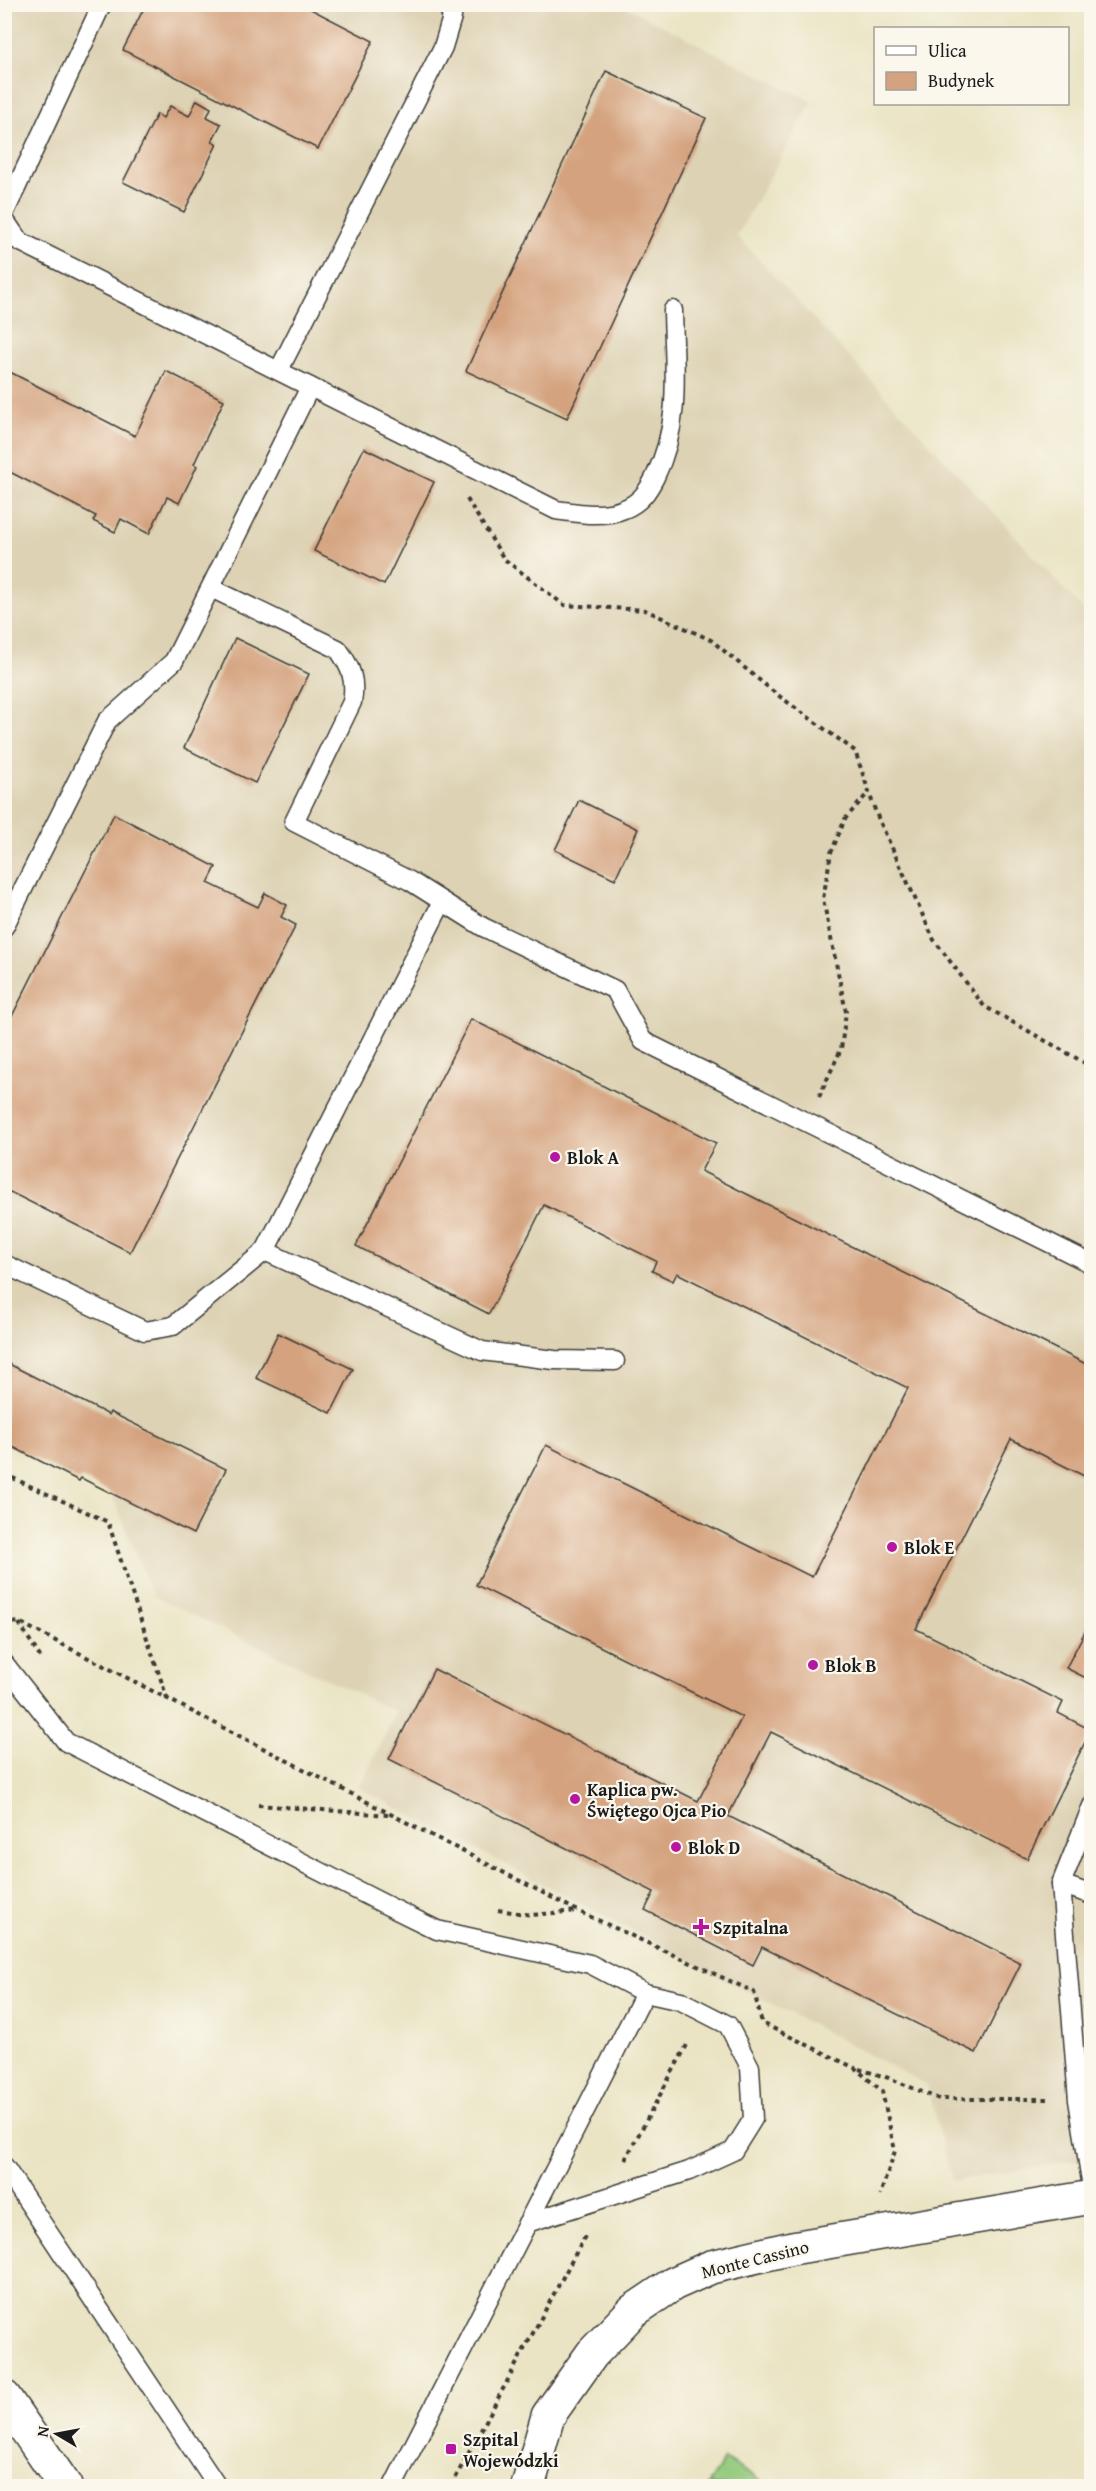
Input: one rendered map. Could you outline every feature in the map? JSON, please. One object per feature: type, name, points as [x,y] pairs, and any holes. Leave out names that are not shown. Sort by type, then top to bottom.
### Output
[{"type":"street","name":"Monte Cassino","points":[[528,2487],[548,2416],[592,2354],[633,2312],[673,2284],[711,2266],[792,2248],[1092,2197]]},
{"type":"street","points":[[4,2397],[64,2487]]},
{"type":"lane","points":[[4,214],[102,4]]},
{"type":"lane","points":[[279,370],[443,47],[452,17],[447,4]]},
{"type":"lane","points":[[4,219],[19,241],[556,510],[593,515],[624,509],[646,494],[666,455],[675,413],[673,310]]},
{"type":"lane","points":[[4,927],[107,721],[174,661],[310,387]]},
{"type":"lane","points":[[211,588],[338,649],[349,663],[355,684],[352,702],[294,822],[410,881],[483,927],[615,990],[643,1041],[1092,1264]]},
{"type":"lane","points":[[4,1264],[145,1331],[173,1326],[265,1251],[442,902]]},
{"type":"lane","points":[[265,1251],[482,1351],[554,1360],[615,1361]]},
{"type":"lane","points":[[4,1662],[66,1742],[437,1930],[590,1964],[645,1993],[681,2001],[728,2025],[750,2067],[753,2119],[733,2151],[689,2171],[527,2223]]},
{"type":"lane","points":[[1092,1806],[1085,1837],[1061,1884],[1078,2100],[1092,2187]]},
{"type":"lane","points":[[1061,1884],[1092,1895]]},
{"type":"lane","points":[[393,2487],[645,1993]]},
{"type":"lane","points":[[4,2166],[217,2487]]},
{"type":"path","points":[[472,468],[464,496],[504,559],[564,605],[645,610],[711,640],[775,693],[855,751],[876,813],[934,940],[984,1006],[1092,1067]]},
{"type":"path","points":[[808,1123],[841,1049],[846,1012],[823,898],[831,854],[845,819],[869,792]]},
{"type":"path","points":[[4,1474],[108,1522],[167,1699]]},
{"type":"path","points":[[19,1622],[43,1661]]},
{"type":"path","points":[[4,1624],[19,1622],[578,1911],[754,1992],[762,2023],[855,2068],[890,2078],[939,2099],[1078,2100]]},
{"type":"path","points":[[263,1814],[253,1806],[392,1815]]},
{"type":"path","points":[[497,1910],[532,1915],[578,1911]]},
{"type":"path","points":[[451,2487],[688,2043]]},
{"type":"path","points":[[855,2068],[882,2091],[895,2151],[878,2200]]},
{"type":"shaded area","points":[[4,5],[622,5],[812,102],[737,236],[1091,618],[1091,2158],[952,2181],[927,2085],[359,1788],[396,1712],[153,1596],[111,1492],[5,1437]]},
{"type":"green space","points":[[724,2459],[769,2486],[708,2486]]},
{"type":"building","points":[[146,4],[301,4],[373,41],[318,149],[123,50]]},
{"type":"building","points":[[606,71],[706,118],[567,418],[466,371]]},
{"type":"building","points":[[197,100],[211,108],[207,117],[221,124],[212,141],[217,144],[184,212],[123,182],[157,114],[163,118],[170,106],[189,116]]},
{"type":"building","points":[[4,369],[135,436],[166,371],[224,400],[194,464],[197,466],[179,503],[167,497],[149,534],[121,519],[115,532],[93,521],[96,516],[4,469]]},
{"type":"building","points":[[364,448],[434,482],[384,585],[314,551]]},
{"type":"building","points":[[235,638],[309,674],[255,783],[184,748]]},
{"type":"building","points":[[579,800],[638,829],[615,879],[555,850]]},
{"type":"building","points":[[114,814],[216,867],[208,883],[258,907],[265,893],[287,905],[281,917],[296,925],[130,1252],[4,1189],[4,1032]]},
{"type":"building","points":[[471,1019],[716,1143],[701,1171],[1092,1367],[1092,1480],[1011,1439],[916,1629],[1063,1702],[1058,1713],[1091,1730],[1027,1859],[771,1732],[728,1816],[1021,1963],[976,2053],[762,1947],[753,1965],[645,1910],[654,1892],[389,1759],[434,1669],[698,1801],[742,1717],[476,1585],[546,1445],[812,1577],[908,1388],[677,1273],[673,1281],[652,1271],[656,1261],[544,1205],[489,1314],[356,1246]]},
{"type":"building","points":[[278,1333],[353,1369],[331,1413],[256,1378]]},
{"type":"building","points":[[5,1362],[109,1415],[110,1412],[226,1469],[193,1534],[81,1478],[79,1481],[5,1443]]},
{"type":"building","points":[[1092,1618],[1092,1681],[1066,1668]]},
{"type":"place","name":"Blok A","points":[[555,1157]]},
{"type":"place","name":"Blok E","points":[[892,1547]]},
{"type":"place","name":"Blok B","points":[[813,1665]]},
{"type":"place","name":"Kaplica pw. Świętego Ojca Pio","points":[[575,1799]]},
{"type":"place","name":"Blok D","points":[[676,1847]]},
{"type":"place","name":"Szpitalna","points":[[701,1927]]},
{"type":"place","name":"Szpital Wojewódzki","points":[[451,2449]]}]
